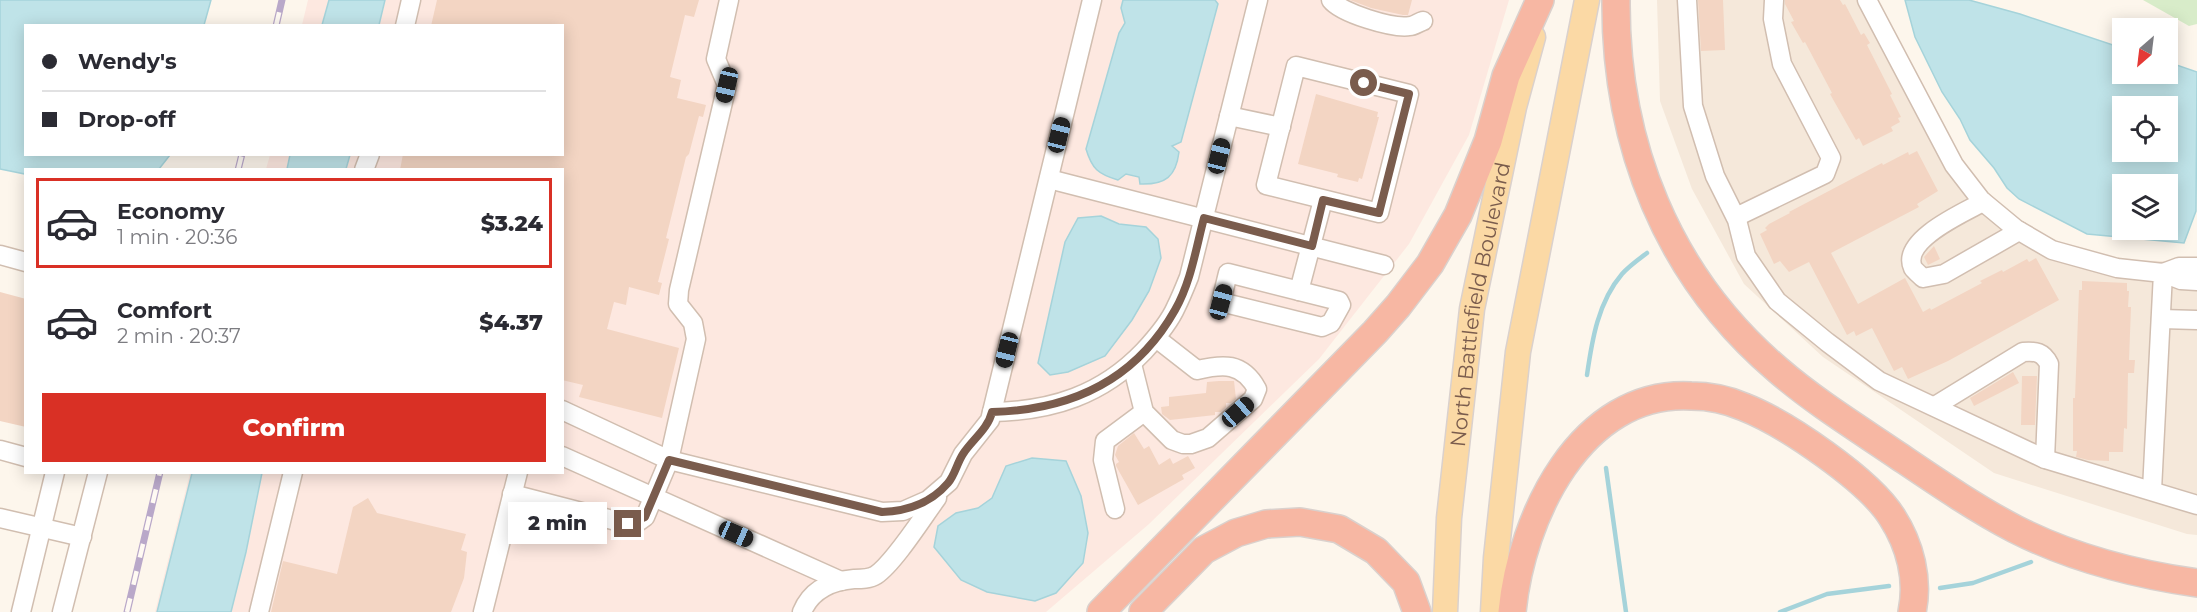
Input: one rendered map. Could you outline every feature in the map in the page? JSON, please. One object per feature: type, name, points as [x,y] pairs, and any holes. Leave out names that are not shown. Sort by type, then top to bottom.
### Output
[{"type":"highway","points":[[1101,612],[1375,332],[1430,264],[1467,197],[1488,141],[1506,76],[1542,0]]},
{"type":"highway","points":[[1616,0],[1617,47],[1624,104],[1631,136],[1647,185],[1669,236],[1681,256],[1719,309],[1757,352],[1778,371],[1832,411],[1942,485],[2015,529],[2048,545],[2087,559],[2129,571],[2197,582]]},
{"type":"highway","points":[[1512,612],[1517,581],[1532,526],[1560,472],[1581,442],[1605,422],[1633,406],[1663,398],[1690,395],[1715,398],[1744,407],[1773,421],[1828,458],[1876,496],[1891,515],[1910,554],[1915,589],[1912,612]]},
{"type":"highway","points":[[1143,612],[1204,550],[1236,533],[1266,524],[1300,522],[1339,529],[1376,551],[1406,582],[1417,612]]},
{"type":"main road","name":"North Battlefield Boulevard","points":[[1445,612],[1449,518],[1472,309],[1514,107],[1542,0]]},
{"type":"main road","points":[[1493,612],[1496,558],[1518,352],[1587,0]]},
{"type":"street","points":[[405,24],[411,0]]},
{"type":"street","points":[[512,494],[628,524],[645,517],[669,460],[696,339],[693,323],[678,304],[678,290],[727,85],[716,59],[729,0]]},
{"type":"street","points":[[802,612],[807,601],[816,591],[828,584],[875,576],[887,564],[949,482],[963,454],[990,420],[1092,0]]},
{"type":"street","points":[[992,412],[1040,408],[1072,399],[1101,387],[1132,364],[1156,338],[1176,309],[1189,277],[1258,0]]},
{"type":"street","points":[[1331,0],[1344,12],[1395,26],[1410,26],[1423,21]]},
{"type":"street","points":[[1687,0],[1693,106],[1715,176],[1736,217],[1746,256],[1777,301],[1879,381],[2046,459],[2197,505]]},
{"type":"street","points":[[1736,217],[1825,174],[1831,158],[1782,64],[1773,20],[1774,0]]},
{"type":"street","points":[[1867,0],[1954,165],[1983,202],[2019,231],[2052,250],[2117,268],[2163,273],[2181,280],[2197,280]]},
{"type":"street","points":[[1296,66],[1409,94],[1379,213],[1323,200],[1266,185],[1296,66]]},
{"type":"street","points":[[1229,116],[1281,127]]},
{"type":"street","points":[[1048,179],[1384,265]]},
{"type":"street","points":[[1299,291],[1323,200]]},
{"type":"street","points":[[1983,202],[1939,226],[1920,241],[1912,256],[1913,267],[1923,278],[1944,274],[2019,231]]},
{"type":"street","points":[[0,255],[24,261]]},
{"type":"street","points":[[2163,273],[2180,267],[2197,267]]},
{"type":"street","points":[[1228,273],[1299,291],[1339,301],[1341,305],[1331,323],[1322,327],[1221,302],[1228,273]]},
{"type":"street","points":[[2152,490],[2163,273]]},
{"type":"street","points":[[2161,319],[2197,320]]},
{"type":"street","points":[[1132,364],[1144,412],[1173,440],[1183,444],[1191,444],[1208,438],[1253,399],[1257,388],[1250,377],[1233,367],[1218,365],[1197,370],[1156,338]]},
{"type":"street","points":[[1935,406],[2022,352],[2035,351],[2045,356],[2049,364],[2046,459]]},
{"type":"street","points":[[564,411],[669,460],[882,512],[903,511],[928,500],[949,482]]},
{"type":"street","points":[[1114,509],[1103,460],[1105,441],[1144,412]]},
{"type":"street","points":[[0,450],[24,456]]},
{"type":"street","points":[[564,457],[841,581]]},
{"type":"street","points":[[21,612],[55,474]]},
{"type":"street","points":[[62,612],[98,474]]},
{"type":"street","points":[[259,612],[293,474]]},
{"type":"street","points":[[483,612],[517,474]]},
{"type":"street","points":[[0,518],[82,537]]},
{"type":"shaded area","points":[[308,0],[1509,0],[1469,135],[1409,244],[1319,359],[1149,524],[1046,612],[155,612],[190,474],[564,474],[564,168],[266,168],[270,156],[564,156],[564,24],[302,24]]},
{"type":"shaded area","points":[[1657,0],[1876,0],[1970,175],[2021,224],[2075,249],[2126,260],[2197,262],[2197,535],[2187,534],[1994,473],[1823,357],[1744,284],[1692,189],[1660,101]]},
{"type":"green space","points":[[2143,0],[2197,0],[2197,24],[2189,26]]},
{"type":"water","points":[[0,0],[211,0],[204,24],[24,24],[24,156],[169,156],[160,168],[24,168],[24,174],[0,169]]},
{"type":"water","points":[[329,0],[385,0],[379,24],[322,24]]},
{"type":"water","points":[[1123,0],[1215,0],[1218,4],[1181,142],[1172,146],[1179,152],[1178,160],[1172,173],[1157,183],[1140,184],[1139,177],[1126,174],[1118,180],[1105,175],[1093,166],[1086,149],[1119,33],[1125,23],[1121,8]]},
{"type":"water","points":[[1905,0],[1969,0],[2020,14],[2112,45],[2112,84],[2178,84],[2178,65],[2197,72],[2196,211],[2184,243],[2152,240],[2178,240],[2178,174],[2112,174],[2112,236],[2087,234],[2019,199],[2007,188],[1994,168],[1970,140],[1960,119],[1942,92],[1915,37]]},
{"type":"water","points":[[290,156],[350,156],[346,168],[287,168]]},
{"type":"water","points":[[1101,216],[1119,224],[1146,227],[1158,239],[1161,258],[1149,291],[1132,320],[1105,356],[1068,372],[1050,375],[1038,363],[1065,242],[1078,218]]},
{"type":"water","points":[[1032,458],[1066,461],[1081,496],[1088,533],[1083,563],[1056,593],[1035,601],[987,592],[961,580],[934,547],[938,526],[956,513],[978,508],[992,498],[1006,466]]},
{"type":"water","points":[[192,474],[262,474],[231,612],[157,612]]},
{"type":"building","points":[[437,0],[699,0],[694,17],[685,15],[670,77],[681,80],[677,98],[706,105],[703,117],[699,116],[689,154],[686,157],[666,238],[669,239],[658,282],[662,283],[659,295],[629,287],[626,305],[614,302],[607,329],[679,348],[662,418],[579,397],[583,385],[564,380],[564,168],[400,168],[403,156],[564,156],[564,24],[431,24]]},
{"type":"building","points":[[1350,0],[1412,0],[1408,15],[1403,15],[1371,8]]},
{"type":"building","points":[[1698,0],[1723,0],[1725,50],[1701,51]]},
{"type":"building","points":[[1785,0],[1840,0],[1843,5],[1845,4],[1861,35],[1864,33],[1870,43],[1867,45],[1901,117],[1898,118],[1900,122],[1891,127],[1893,131],[1863,146],[1859,138],[1856,140],[1830,94],[1832,93],[1805,42],[1803,43],[1791,22],[1794,21]]},
{"type":"building","points":[[1316,94],[1378,112],[1377,117],[1379,117],[1362,179],[1359,178],[1358,182],[1337,177],[1338,174],[1298,164]]},
{"type":"building","points":[[1917,151],[1938,191],[1917,204],[1919,207],[1831,253],[1858,304],[1905,278],[1923,312],[1930,308],[1931,310],[2002,270],[2003,272],[2027,259],[2029,262],[2036,258],[2059,300],[1948,361],[1908,379],[1902,367],[1894,371],[1872,328],[1856,336],[1854,331],[1847,335],[1809,262],[1789,272],[1780,261],[1774,264],[1760,234],[1767,230],[1765,228],[1769,224],[1789,212],[1882,163],[1883,165],[1908,152],[1909,155]]},
{"type":"building","points":[[1934,246],[1940,259],[1928,265],[1924,257]]},
{"type":"building","points":[[2082,281],[2127,283],[2127,291],[2129,291],[2128,307],[2131,307],[2129,360],[2135,360],[2134,373],[2128,373],[2127,429],[2124,428],[2123,452],[2109,452],[2109,461],[2076,457],[2077,451],[2073,451],[2073,398],[2075,398],[2079,290],[2082,290]]},
{"type":"building","points":[[0,292],[24,298],[24,427],[0,421]]},
{"type":"building","points":[[2013,372],[2019,383],[1974,406],[1970,398]]},
{"type":"building","points":[[2022,376],[2037,376],[2035,425],[2021,425]]},
{"type":"building","points":[[1234,381],[1236,399],[1231,403],[1226,403],[1226,407],[1221,412],[1215,412],[1215,415],[1170,420],[1162,414],[1161,407],[1169,406],[1169,397],[1206,393],[1207,382]]},
{"type":"building","points":[[1134,433],[1144,449],[1149,446],[1159,465],[1170,458],[1173,464],[1188,456],[1195,468],[1182,475],[1184,479],[1138,505],[1116,466],[1119,462],[1115,455],[1118,446]]},
{"type":"building","points":[[368,498],[377,513],[466,534],[461,550],[467,552],[464,578],[451,612],[271,612],[283,561],[337,574],[353,507]]},
{"type":"waterway","points":[[1587,375],[1597,322],[1607,297],[1622,274],[1647,253]]},
{"type":"waterway","points":[[1606,468],[1626,612]]},
{"type":"waterway","points":[[1940,588],[1973,583],[2031,562]]},
{"type":"waterway","points":[[1780,612],[1827,594],[1889,586]]},
{"type":"railway","points":[[276,24],[282,0]]},
{"type":"railway","points":[[238,168],[242,156]]},
{"type":"railway","points":[[127,612],[160,474]]},
{"type":"route","points":[[628,524],[638,522],[645,517],[669,460],[882,512],[903,511],[928,500],[949,482],[963,454],[990,420],[992,412],[1014,412],[1040,408],[1072,399],[1101,387],[1132,364],[1156,338],[1176,309],[1189,277],[1204,218],[1312,246],[1323,200],[1379,213],[1409,94],[1364,83]]}]
